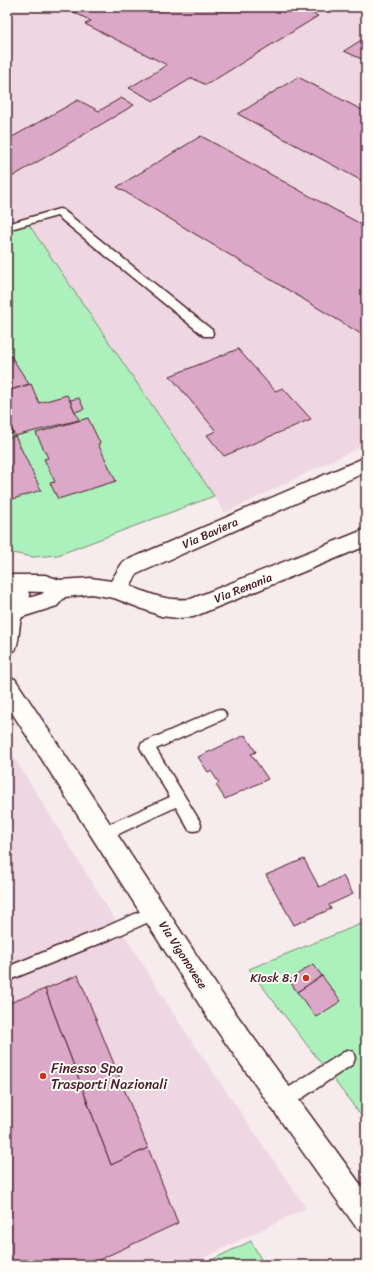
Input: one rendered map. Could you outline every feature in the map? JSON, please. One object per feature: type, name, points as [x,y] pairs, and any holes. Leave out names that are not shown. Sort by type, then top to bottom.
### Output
[{"type":"street","name":"Via Baviera","points":[[116,590],[130,568],[366,464]]},
{"type":"street","name":"Via Renania","points":[[116,590],[161,607],[177,609],[193,608],[366,536]]},
{"type":"street","points":[[7,583],[45,583],[59,589],[91,586],[116,590]]},
{"type":"street","points":[[7,583],[17,591],[19,596],[19,604],[11,615],[7,644]]},
{"type":"street","points":[[11,615],[49,600],[59,589]]},
{"type":"street","name":"Via Vigonovese","points":[[7,686],[217,1009],[366,1218]]},
{"type":"lane","points":[[7,226],[59,212],[208,333]]},
{"type":"lane","points":[[194,825],[147,747],[219,715]]},
{"type":"lane","points":[[103,834],[179,799]]},
{"type":"lane","points":[[7,974],[106,934],[155,912]]},
{"type":"lane","points":[[283,1101],[347,1058]]},
{"type":"shaded area","points":[[7,7],[366,7],[366,444],[225,513],[27,223],[7,228]]},
{"type":"shaded area","points":[[7,746],[180,1024],[306,1208],[189,1265],[7,1265]]},
{"type":"green space","points":[[27,222],[214,496],[58,555],[33,557],[7,552],[7,228]]},
{"type":"green space","points":[[366,922],[366,1122],[249,969]]},
{"type":"green space","points":[[251,1241],[264,1265],[201,1265]]},
{"type":"building","points":[[64,7],[298,7],[318,16],[206,85],[192,78],[154,101],[129,88],[167,65],[85,24],[91,21]]},
{"type":"building","points":[[366,37],[366,61],[344,51]]},
{"type":"building","points":[[298,77],[366,112],[366,183],[238,114]]},
{"type":"building","points":[[121,98],[134,105],[10,178],[7,177],[7,140],[78,100],[99,111]]},
{"type":"building","points":[[201,136],[366,227],[366,337],[117,187]]},
{"type":"building","points":[[238,349],[275,391],[283,388],[311,419],[224,456],[207,435],[216,431],[170,376]]},
{"type":"building","points":[[7,350],[29,384],[7,391]]},
{"type":"building","points":[[31,384],[39,403],[67,395],[79,420],[15,436],[7,420],[7,391]]},
{"type":"building","points":[[79,398],[84,409],[75,412],[70,400]]},
{"type":"building","points":[[88,418],[100,443],[98,444],[116,481],[58,499],[50,483],[55,482],[44,459],[48,458],[36,433]]},
{"type":"building","points":[[7,420],[13,433],[7,435]]},
{"type":"building","points":[[15,436],[41,490],[7,501],[7,439]]},
{"type":"building","points":[[245,735],[256,752],[251,754],[268,779],[225,799],[216,785],[219,783],[211,771],[208,772],[198,757]]},
{"type":"building","points":[[304,859],[319,887],[343,876],[353,894],[329,905],[331,909],[294,925],[266,875]]},
{"type":"building","name":"Kiosk 8.1","points":[[313,964],[322,976],[297,992],[289,980]]},
{"type":"building","points":[[78,975],[148,1148],[111,1165],[45,989]]},
{"type":"building","points":[[322,976],[341,1001],[316,1017],[297,992]]},
{"type":"building","name":"Finesso Spa Trasporti Nazionali","points":[[45,989],[111,1165],[148,1148],[178,1223],[88,1265],[7,1265],[7,1004]]},
{"type":"place","name":"Kiosk 8.1","points":[[306,978]]},
{"type":"place","name":"Finesso Spa Trasporti Nazionali","points":[[43,1076]]}]
